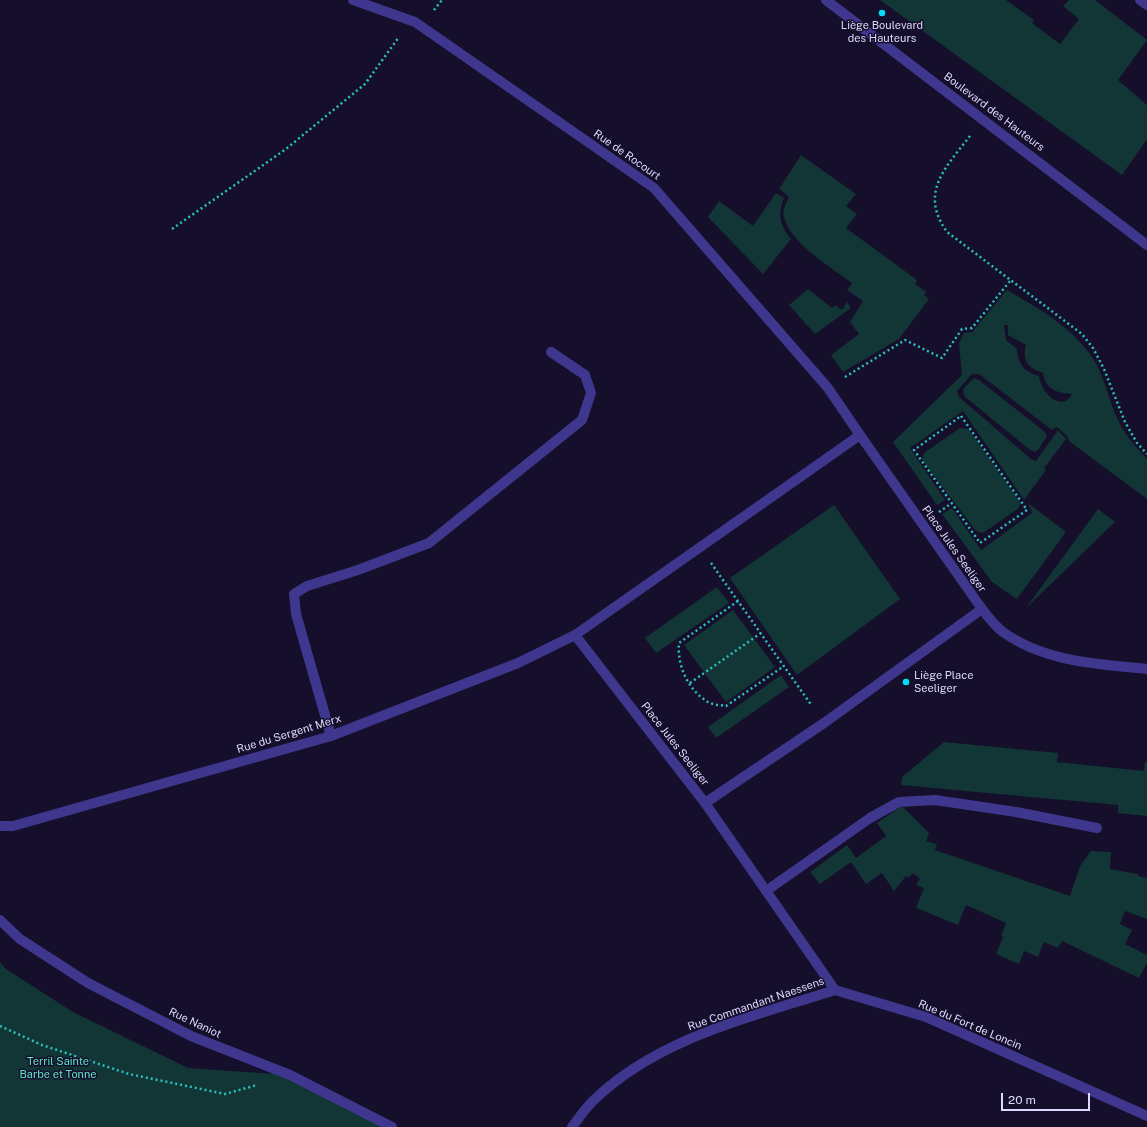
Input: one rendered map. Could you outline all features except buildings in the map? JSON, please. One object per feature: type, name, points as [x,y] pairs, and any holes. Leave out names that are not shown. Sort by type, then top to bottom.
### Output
[{"type":"street","name":"Rue de Rocourt","points":[[353,0],[411,20],[654,188],[828,388],[860,435]]},
{"type":"street","name":"Boulevard des Hauteurs","points":[[826,0],[983,118],[1147,245]]},
{"type":"street","points":[[1140,0],[1147,5]]},
{"type":"street","points":[[331,736],[296,614],[294,594],[307,586],[358,570],[429,542],[582,420],[591,393],[585,375],[551,352]]},
{"type":"street","points":[[576,635],[860,435]]},
{"type":"street","name":"Place Jules Seeliger","points":[[576,635],[705,803],[824,723],[982,609],[860,435]]},
{"type":"street","points":[[982,609],[1002,631],[1024,645],[1050,655],[1075,662],[1147,669]]},
{"type":"street","name":"Rue du Sergent Merx","points":[[0,826],[14,826],[331,736],[518,663],[576,635]]},
{"type":"street","points":[[766,892],[870,818],[899,802],[935,800],[1016,812],[1097,828]]},
{"type":"street","points":[[705,803],[835,990]]},
{"type":"street","name":"Rue Naniot","points":[[0,920],[20,939],[88,983],[191,1036],[290,1075],[392,1127]]},
{"type":"street","name":"Rue du Fort de Loncin","points":[[835,990],[926,1017],[1147,1116]]},
{"type":"street","name":"Rue Commandant Naessens","points":[[572,1127],[595,1099],[640,1064],[702,1033],[835,990]]},
{"type":"path","points":[[172,229],[286,149],[365,84],[411,20]]},
{"type":"path","points":[[983,118],[953,158],[937,184],[934,195],[940,221],[948,232],[1010,281],[1082,334],[1093,348],[1104,369],[1125,422],[1137,442],[1147,454]]},
{"type":"path","points":[[828,388],[905,340],[942,358],[962,329],[972,328],[1010,281]]},
{"type":"path","points":[[961,416],[1027,510],[980,543],[914,450],[961,416]]},
{"type":"path","points":[[700,547],[824,723]]},
{"type":"path","points":[[738,601],[679,643],[678,655],[684,675],[690,684],[696,692],[709,703],[726,706],[784,666]]},
{"type":"path","points":[[690,684],[761,633]]},
{"type":"path","points":[[0,1026],[42,1045],[129,1074],[225,1094],[290,1075]]},
{"type":"green space","points":[[880,0],[1006,0],[1034,20],[1032,23],[1060,44],[1079,19],[1063,6],[1069,0],[1095,0],[1147,40],[1118,80],[1147,105],[1147,139],[1122,175]]},
{"type":"green space","points":[[801,155],[856,194],[846,206],[857,214],[846,228],[917,280],[915,284],[926,292],[924,295],[929,299],[899,339],[843,372],[831,355],[859,334],[850,322],[863,301],[847,290],[852,283],[813,254],[794,236],[788,227],[784,217],[784,212],[789,197],[779,189]]},
{"type":"green space","points":[[776,193],[784,198],[780,215],[782,225],[791,239],[763,274],[708,217],[719,201],[753,226]]},
{"type":"green space","points":[[808,289],[832,308],[835,305],[842,310],[847,302],[851,308],[815,334],[789,305]]},
{"type":"green space","points":[[1007,290],[1031,304],[1066,328],[1086,348],[1094,360],[1121,425],[1147,459],[1147,499],[1069,441],[1067,436],[1057,427],[1052,430],[979,374],[972,374],[957,391],[959,397],[1031,459],[1036,461],[1058,430],[1066,439],[1044,468],[1046,470],[1024,500],[963,411],[910,448],[945,500],[937,505],[893,442],[962,375],[959,343],[964,333],[972,332]],"holes":[[[1004,325],[1008,325],[1008,335],[1026,345],[1025,355],[1027,363],[1033,369],[1043,373],[1046,383],[1053,389],[1061,393],[1072,394],[1068,399],[1063,402],[1052,398],[1044,389],[1039,376],[1029,372],[1023,367],[1020,363],[1017,349],[1006,340]]]},
{"type":"green space","points":[[974,378],[979,380],[1045,432],[1047,436],[1038,450],[1035,452],[1030,450],[964,396],[963,389]]},
{"type":"green space","points":[[960,428],[968,429],[1020,502],[1019,508],[983,533],[976,531],[922,460],[924,453]]},
{"type":"green space","points":[[1028,503],[1066,532],[1017,599],[992,582],[942,514],[952,508],[981,550],[1032,513]]},
{"type":"green space","points":[[834,505],[900,599],[797,675],[730,578]]},
{"type":"green space","points":[[1098,509],[1115,522],[1026,608]]},
{"type":"green space","points":[[717,587],[729,603],[656,653],[645,638]]},
{"type":"green space","points":[[733,610],[775,667],[726,702],[684,645]]},
{"type":"green space","points":[[781,675],[789,687],[716,738],[708,727]]},
{"type":"green space","points":[[944,742],[1058,753],[1057,762],[1144,771],[1145,762],[1147,762],[1147,816],[1118,813],[1118,805],[901,785],[902,777]]},
{"type":"green space","points":[[902,806],[929,833],[926,841],[937,844],[935,850],[1070,896],[1080,866],[1091,851],[1111,852],[1110,869],[1138,874],[1138,876],[1147,878],[1147,919],[1125,911],[1120,924],[1132,930],[1125,944],[1147,955],[1147,963],[1139,978],[1062,941],[1058,948],[1044,942],[1038,957],[1024,951],[1019,964],[996,954],[1003,937],[1001,936],[1006,923],[966,905],[958,925],[916,908],[924,888],[916,885],[920,879],[913,873],[908,878],[906,876],[894,891],[882,873],[866,884],[851,862],[820,884],[810,872],[847,845],[856,858],[886,836],[877,823]]},
{"type":"green space","name":"Terril Sainte Barbe et Tonne","points":[[0,962],[6,969],[73,1012],[188,1068],[290,1075],[392,1127],[0,1127]]},
{"type":"place","name":"Liège Boulevard des Hauteurs","points":[[882,13]]},
{"type":"place","name":"Liège Place Seeliger","points":[[906,682]]}]
